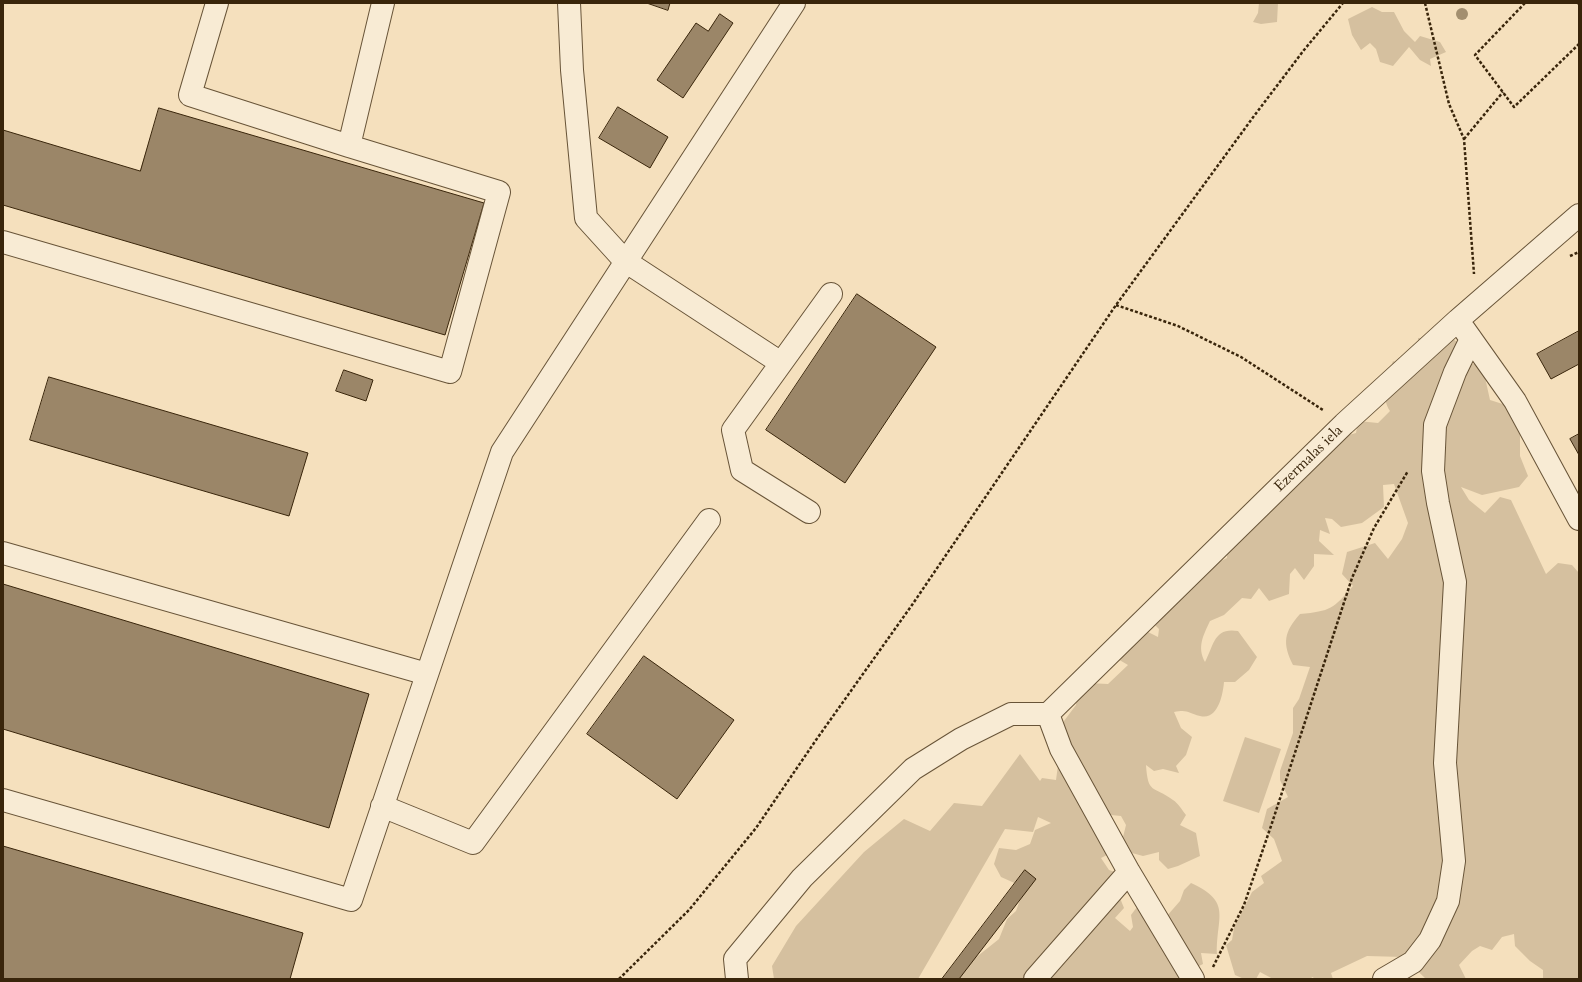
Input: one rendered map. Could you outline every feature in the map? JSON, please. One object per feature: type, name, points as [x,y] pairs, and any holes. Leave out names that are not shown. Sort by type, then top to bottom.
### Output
[{"type":"street","points":[[3,242],[450,372],[499,192],[190,95],[217,3]]},
{"type":"street","points":[[349,146],[383,3]]},
{"type":"street","points":[[569,3],[572,70],[586,218],[625,261],[781,363]]},
{"type":"street","points":[[3,800],[351,900],[502,452],[794,3]]},
{"type":"street","name":"Ezermalas iela","points":[[1048,714],[1344,424],[1458,320],[1579,214]]},
{"type":"street","points":[[809,512],[742,470],[733,430],[831,294]]},
{"type":"street","points":[[1458,320],[1514,401],[1579,520]]},
{"type":"street","points":[[1394,977],[1413,962],[1430,940],[1448,900],[1454,861],[1445,763],[1456,582],[1438,503],[1433,471],[1435,425],[1455,372],[1471,340]]},
{"type":"street","points":[[382,806],[473,843],[709,520]]},
{"type":"street","points":[[3,553],[427,674]]},
{"type":"street","points":[[736,969],[802,878],[914,769],[961,739],[1011,714],[1048,714],[1060,749],[1129,872],[1202,976]]},
{"type":"street","points":[[1035,979],[1129,872]]},
{"type":"path","points":[[619,979],[689,910],[756,828],[916,599],[1116,305],[1294,62],[1343,3]]},
{"type":"path","points":[[1425,3],[1449,104],[1464,139],[1475,280]]},
{"type":"path","points":[[1525,3],[1475,55],[1514,107],[1579,44]]},
{"type":"path","points":[[1464,139],[1503,92]]},
{"type":"path","points":[[1116,305],[1178,326],[1242,357],[1344,424]]},
{"type":"path","points":[[1202,976],[1244,905],[1352,578],[1374,528],[1410,466]]},
{"type":"shaded area","points":[[1259,3],[1278,3],[1277,22],[1261,24],[1253,22],[1258,13]]},
{"type":"shaded area","points":[[1372,7],[1382,12],[1394,12],[1404,31],[1415,42],[1420,36],[1440,42],[1446,52],[1430,59],[1431,66],[1420,60],[1409,47],[1393,66],[1380,62],[1376,49],[1370,43],[1361,50],[1352,35],[1348,19]]},
{"type":"shaded area","points":[[1450,337],[1466,348],[1462,364],[1482,364],[1490,400],[1509,406],[1520,434],[1520,456],[1528,476],[1519,487],[1482,495],[1461,487],[1469,500],[1485,513],[1500,497],[1511,500],[1546,574],[1558,563],[1572,565],[1579,573],[1579,979],[1543,979],[1543,970],[1530,961],[1515,946],[1514,934],[1502,937],[1492,950],[1480,946],[1472,951],[1459,965],[1466,979],[1426,979],[1403,957],[1367,956],[1331,973],[1333,979],[1314,979],[1313,977],[1309,979],[1273,979],[1260,972],[1256,979],[1244,979],[1235,975],[1226,945],[1232,940],[1234,928],[1252,892],[1264,883],[1261,876],[1282,861],[1274,839],[1262,828],[1267,809],[1288,797],[1280,780],[1280,771],[1293,733],[1293,708],[1299,699],[1310,667],[1293,665],[1287,650],[1286,638],[1291,626],[1300,614],[1319,612],[1331,608],[1341,600],[1353,586],[1342,574],[1347,552],[1375,543],[1388,559],[1402,539],[1408,523],[1394,484],[1383,485],[1384,507],[1362,523],[1341,527],[1332,519],[1325,518],[1330,534],[1320,530],[1319,541],[1334,555],[1314,554],[1314,566],[1304,580],[1295,568],[1290,574],[1289,594],[1269,601],[1259,588],[1251,599],[1242,598],[1224,615],[1210,621],[1201,646],[1201,651],[1205,662],[1219,635],[1230,630],[1238,631],[1257,657],[1249,670],[1235,682],[1224,682],[1221,699],[1215,711],[1211,714],[1200,716],[1185,711],[1174,712],[1181,728],[1192,737],[1186,755],[1176,766],[1179,773],[1163,769],[1154,771],[1146,765],[1150,785],[1175,801],[1186,815],[1180,825],[1196,833],[1200,856],[1168,869],[1159,860],[1159,852],[1143,856],[1132,853],[1123,837],[1126,825],[1121,816],[1111,815],[1106,823],[1111,853],[1101,858],[1109,870],[1120,874],[1118,893],[1124,908],[1115,918],[1130,931],[1133,927],[1131,915],[1137,907],[1163,950],[1166,917],[1180,901],[1184,890],[1191,883],[1213,897],[1217,904],[1219,920],[1217,954],[1201,953],[1203,964],[1193,969],[1182,979],[954,979],[959,971],[999,939],[1007,919],[1016,911],[1021,897],[1019,885],[1001,877],[994,864],[999,848],[1016,850],[1030,844],[1035,830],[1051,823],[1038,817],[1033,832],[1005,829],[918,979],[774,979],[772,966],[796,926],[864,852],[904,819],[930,831],[954,803],[982,806],[1020,754],[1040,781],[1042,778],[1056,780],[1064,721],[1076,705],[1077,693],[1088,683],[1108,684],[1128,665],[1116,658],[1144,630],[1158,637],[1159,629],[1153,623],[1176,593],[1184,597],[1214,557],[1219,562],[1227,558],[1227,549],[1265,511],[1270,512],[1270,506],[1345,436],[1356,433],[1358,421],[1378,423],[1390,411],[1385,399],[1385,393],[1387,380],[1393,361],[1400,364],[1409,357],[1409,349],[1414,348],[1418,342],[1418,338]]},
{"type":"shaded area","points":[[1245,737],[1281,749],[1259,813],[1223,801]]},
{"type":"building","points":[[647,3],[670,3],[668,10]]},
{"type":"building","points":[[720,14],[733,23],[683,98],[657,80],[696,23],[708,31]]},
{"type":"building","points":[[618,107],[668,137],[650,168],[599,138]]},
{"type":"building","points":[[159,108],[484,203],[445,335],[3,205],[3,130],[140,171]]},
{"type":"building","points":[[857,294],[936,347],[845,483],[766,430]]},
{"type":"building","points":[[1579,331],[1579,364],[1551,379],[1537,354]]},
{"type":"building","points":[[344,370],[373,380],[366,401],[336,391]]},
{"type":"building","points":[[49,377],[308,453],[289,516],[30,440]]},
{"type":"building","points":[[1579,434],[1579,455],[1570,439]]},
{"type":"building","points":[[3,584],[369,694],[329,828],[3,729]]},
{"type":"building","points":[[644,656],[734,720],[677,799],[587,734]]},
{"type":"building","points":[[3,846],[303,933],[290,979],[3,979]]},
{"type":"building","points":[[1025,870],[1036,879],[959,979],[942,979]]}]
